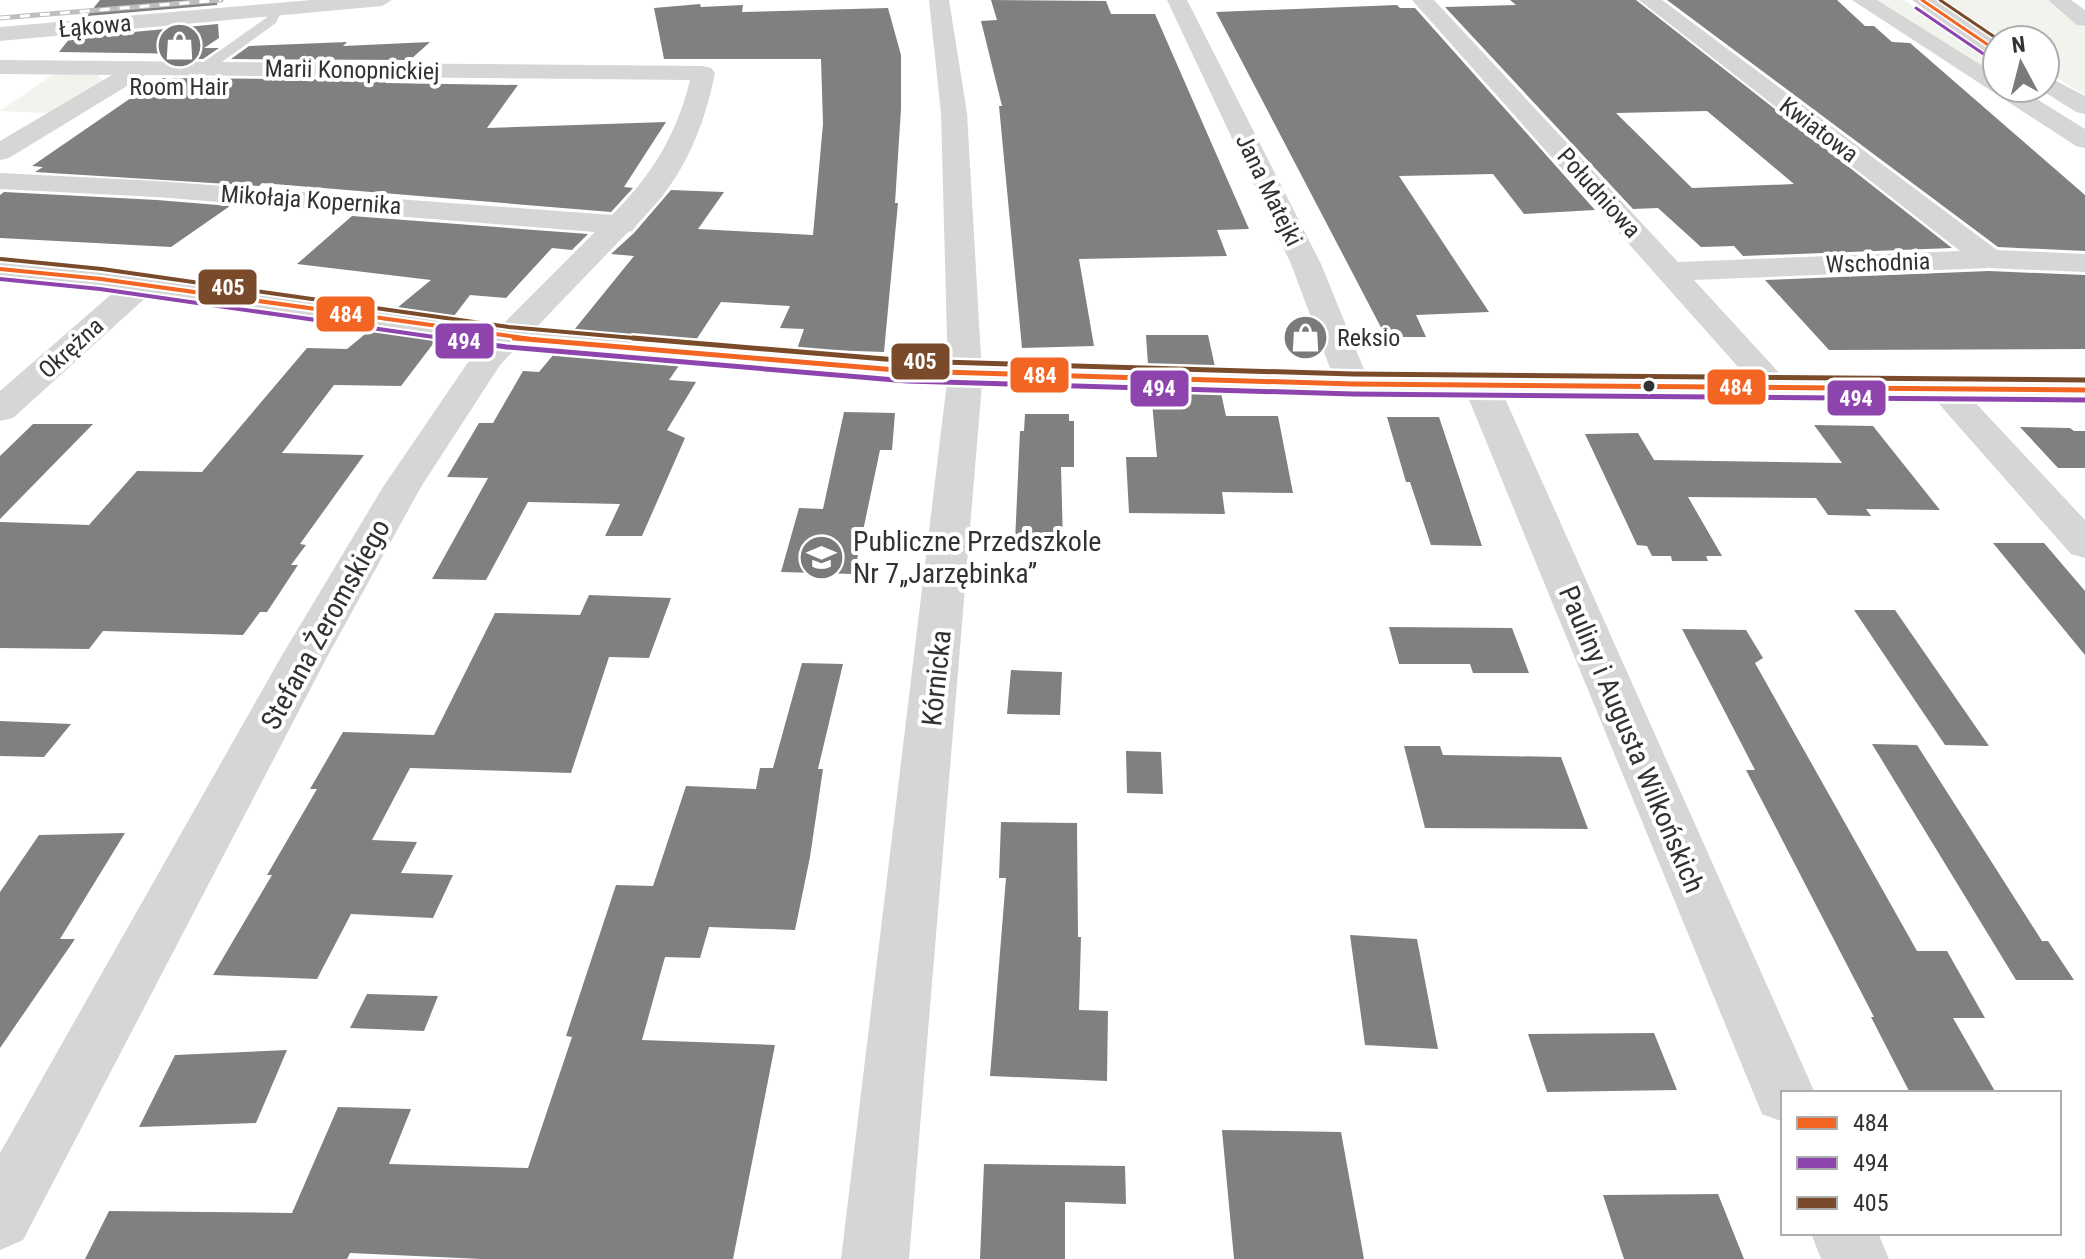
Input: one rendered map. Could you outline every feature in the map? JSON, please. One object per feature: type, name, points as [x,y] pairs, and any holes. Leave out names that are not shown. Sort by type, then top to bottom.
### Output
[{"type":"street","name":"Łąkowa","points":[[0,34],[382,0]]},
{"type":"street","name":"Kórnicka","points":[[875,1259],[965,374],[954,113],[939,0]]},
{"type":"street","name":"Jana Matejki","points":[[1177,0],[1306,264],[1353,384]]},
{"type":"street","name":"Południowa","points":[[1422,0],[1775,388]]},
{"type":"street","name":"Kwiatowa","points":[[1649,0],[1989,259]]},
{"type":"street","points":[[1862,0],[1981,74]]},
{"type":"street","points":[[1922,0],[1981,40]]},
{"type":"street","points":[[2058,0],[2085,20]]},
{"type":"street","points":[[0,152],[134,56],[162,20]]},
{"type":"street","name":"Marii Konopnickiej","points":[[0,67],[134,56],[203,69],[703,73]]},
{"type":"street","name":"Stefana Żeromskiego","points":[[0,1217],[304,657],[450,411],[487,359],[622,225],[651,192],[678,149],[695,111],[703,73]]},
{"type":"street","points":[[2061,92],[2085,107]]},
{"type":"street","points":[[2028,104],[2085,140]]},
{"type":"street","name":"Mikołaja Kopernika","points":[[0,181],[157,189],[622,225]]},
{"type":"street","name":"Wschodnia","points":[[1670,272],[1989,259],[2085,263]]},
{"type":"street","points":[[0,269],[141,285],[508,337],[667,353],[965,374],[1353,384],[2085,390]]},
{"type":"street","name":"Okrężna","points":[[0,410],[141,285]]},
{"type":"street","name":"Pauliny i Augusta Wilkońskich","points":[[1481,385],[1783,1091]]},
{"type":"street","points":[[1944,389],[2085,545]]},
{"type":"street","points":[[1845,1235],[1855,1259]]},
{"type":"lane","points":[[203,69],[271,20],[276,10]]},
{"type":"shaded area","points":[[1866,0],[1904,0],[1981,53],[1981,70]]},
{"type":"shaded area","points":[[1939,0],[2047,0],[2085,28],[2085,95],[2061,81],[2061,24],[1981,24],[1981,29]]},
{"type":"shaded area","points":[[54,74],[97,74],[103,81],[49,113],[0,111]]},
{"type":"building","points":[[100,0],[217,0],[217,5],[87,16]]},
{"type":"building","points":[[991,0],[1106,1],[1111,14],[1155,14],[1249,229],[1217,230],[1227,256],[1079,259],[1094,346],[1022,348],[999,106],[1002,106],[981,21],[997,20]]},
{"type":"building","points":[[1510,0],[1636,0],[1952,248],[1743,256],[1734,246],[1701,247],[1658,208],[1633,209],[1445,7],[1516,5]],"holes":[[[1707,111],[1794,184],[1692,188],[1616,113]]]},
{"type":"building","points":[[1667,0],[1837,0],[1865,26],[1874,26],[1892,42],[1910,43],[2085,195],[2085,251],[1998,247]]},
{"type":"building","points":[[700,4],[701,7],[743,5],[742,12],[888,8],[901,55],[901,109],[895,203],[898,203],[884,352],[797,349],[804,329],[780,328],[790,306],[721,302],[696,340],[574,330],[634,256],[611,254],[634,233],[671,190],[724,192],[698,229],[813,235],[823,124],[821,59],[664,59],[654,8]]},
{"type":"building","points":[[1397,5],[1400,8],[1415,8],[1595,210],[1524,214],[1493,174],[1399,176],[1489,312],[1416,315],[1426,337],[1386,337],[1216,12]]},
{"type":"building","points":[[218,24],[219,38],[204,48],[219,48],[203,59],[188,59],[195,54],[59,52],[70,38]]},
{"type":"building","points":[[347,42],[343,46],[430,42],[410,60],[231,59],[249,46]]},
{"type":"building","points":[[160,78],[388,80],[385,83],[518,85],[487,128],[666,122],[624,187],[633,188],[611,212],[262,183],[259,186],[35,172],[43,167],[32,166]]},
{"type":"building","points":[[4,192],[230,206],[171,247],[0,238],[0,195]]},
{"type":"building","points":[[352,216],[588,234],[572,250],[552,248],[506,298],[470,295],[454,316],[397,308],[431,280],[297,264]]},
{"type":"building","points":[[1989,271],[2085,275],[2085,349],[1829,350],[1765,280]]},
{"type":"building","points":[[370,330],[436,340],[401,386],[334,385],[282,453],[364,455],[300,544],[306,545],[291,565],[298,565],[267,612],[260,612],[243,635],[103,631],[89,649],[0,648],[0,522],[89,525],[137,471],[202,472],[307,348],[347,349]]},
{"type":"building","points":[[1146,335],[1208,335],[1215,367],[1148,365]]},
{"type":"building","points":[[554,354],[680,364],[669,380],[696,382],[667,430],[685,438],[642,536],[605,536],[620,504],[528,502],[486,580],[432,579],[488,478],[447,477],[479,423],[493,423],[523,371],[539,372]]},
{"type":"building","points":[[1151,392],[1221,393],[1226,416],[1278,416],[1293,493],[1222,492],[1225,514],[1129,513],[1126,457],[1157,457]]},
{"type":"building","points":[[844,412],[895,413],[892,450],[880,450],[854,574],[781,572],[799,508],[823,509]]},
{"type":"building","points":[[1025,414],[1069,414],[1069,421],[1074,421],[1074,467],[1061,467],[1063,542],[1015,542],[1020,431],[1024,431]]},
{"type":"building","points":[[1387,417],[1439,417],[1482,546],[1431,545],[1410,482],[1406,482]]},
{"type":"building","points":[[33,424],[93,424],[0,519],[0,456]]},
{"type":"building","points":[[1814,425],[1873,426],[1940,510],[1866,509],[1871,516],[1828,515],[1816,498],[1688,497],[1722,556],[1706,556],[1708,561],[1672,561],[1671,556],[1652,556],[1647,546],[1637,545],[1585,434],[1638,433],[1654,460],[1842,463]]},
{"type":"building","points":[[2020,427],[2085,431],[2085,468],[2058,468]]},
{"type":"building","points":[[1993,543],[2044,543],[2085,591],[2085,655]]},
{"type":"building","points":[[589,595],[671,598],[649,658],[609,657],[571,773],[410,768],[372,840],[417,842],[401,873],[453,875],[433,918],[351,914],[317,979],[213,975],[272,875],[267,875],[317,789],[310,789],[343,732],[434,735],[495,613],[580,615]]},
{"type":"building","points":[[1854,610],[1895,610],[1989,746],[1945,745]]},
{"type":"building","points":[[1389,627],[1512,628],[1529,673],[1473,673],[1470,664],[1399,664]]},
{"type":"building","points":[[1682,629],[1746,630],[1763,658],[1755,663],[1917,951],[1947,951],[1985,1018],[1953,1018],[1995,1091],[1909,1091],[1746,770],[1755,770]]},
{"type":"building","points":[[802,663],[843,664],[818,769],[823,769],[795,930],[709,927],[700,958],[665,957],[642,1040],[775,1045],[733,1259],[481,1259],[350,1253],[347,1259],[85,1259],[109,1211],[292,1213],[338,1107],[411,1109],[389,1164],[528,1168],[572,1037],[566,1036],[616,885],[653,886],[686,786],[756,789],[760,768],[773,768]]},
{"type":"building","points":[[1011,670],[1062,672],[1060,715],[1007,714]]},
{"type":"building","points":[[0,721],[71,724],[44,757],[0,756]]},
{"type":"building","points":[[1872,744],[1917,745],[2042,941],[2048,941],[2074,980],[2016,980]]},
{"type":"building","points":[[1404,746],[1440,746],[1443,755],[1561,757],[1588,829],[1425,828]]},
{"type":"building","points":[[1126,751],[1161,752],[1163,794],[1127,793]]},
{"type":"building","points":[[1001,822],[1077,823],[1078,937],[1081,937],[1079,1010],[1108,1011],[1107,1081],[990,1076],[1006,878],[999,878]]},
{"type":"building","points":[[125,833],[60,939],[75,939],[0,1048],[0,892],[39,835]]},
{"type":"building","points":[[1350,935],[1417,939],[1438,1049],[1365,1045]]},
{"type":"building","points":[[367,994],[438,996],[424,1031],[350,1028]]},
{"type":"building","points":[[1654,1033],[1677,1090],[1547,1092],[1528,1034]]},
{"type":"building","points":[[287,1050],[256,1123],[139,1127],[175,1055]]},
{"type":"building","points":[[1222,1130],[1341,1132],[1364,1259],[1234,1259]]},
{"type":"building","points":[[984,1164],[1125,1166],[1126,1204],[1065,1202],[1065,1259],[980,1259]]},
{"type":"building","points":[[1718,1194],[1744,1259],[1624,1259],[1603,1195]]},
{"type":"railway","points":[[0,18],[221,0]]},
{"type":"transit line","name":"484","points":[[1922,0],[1981,40]]},
{"type":"transit line","name":"405","points":[[1940,0],[1981,28]]},
{"type":"transit line","name":"494","points":[[1916,8],[1981,52]]},
{"type":"transit line","name":"405","points":[[1,259],[102,269],[509,327],[909,361],[1353,374],[2085,380]]},
{"type":"transit line","name":"484","points":[[0,269],[101,279],[508,337],[908,371],[1353,384],[2085,390]]},
{"type":"transit line","name":"494","points":[[0,279],[100,289],[507,347],[907,381],[1353,394],[2085,400]]},
{"type":"place","name":"Room Hair","points":[[179,45]]},
{"type":"place","name":"Reksio","points":[[1306,338]]},
{"type":"place","name":"Publiczne Przedszkole Nr 7„Jarzębinka”","points":[[822,557]]}]
